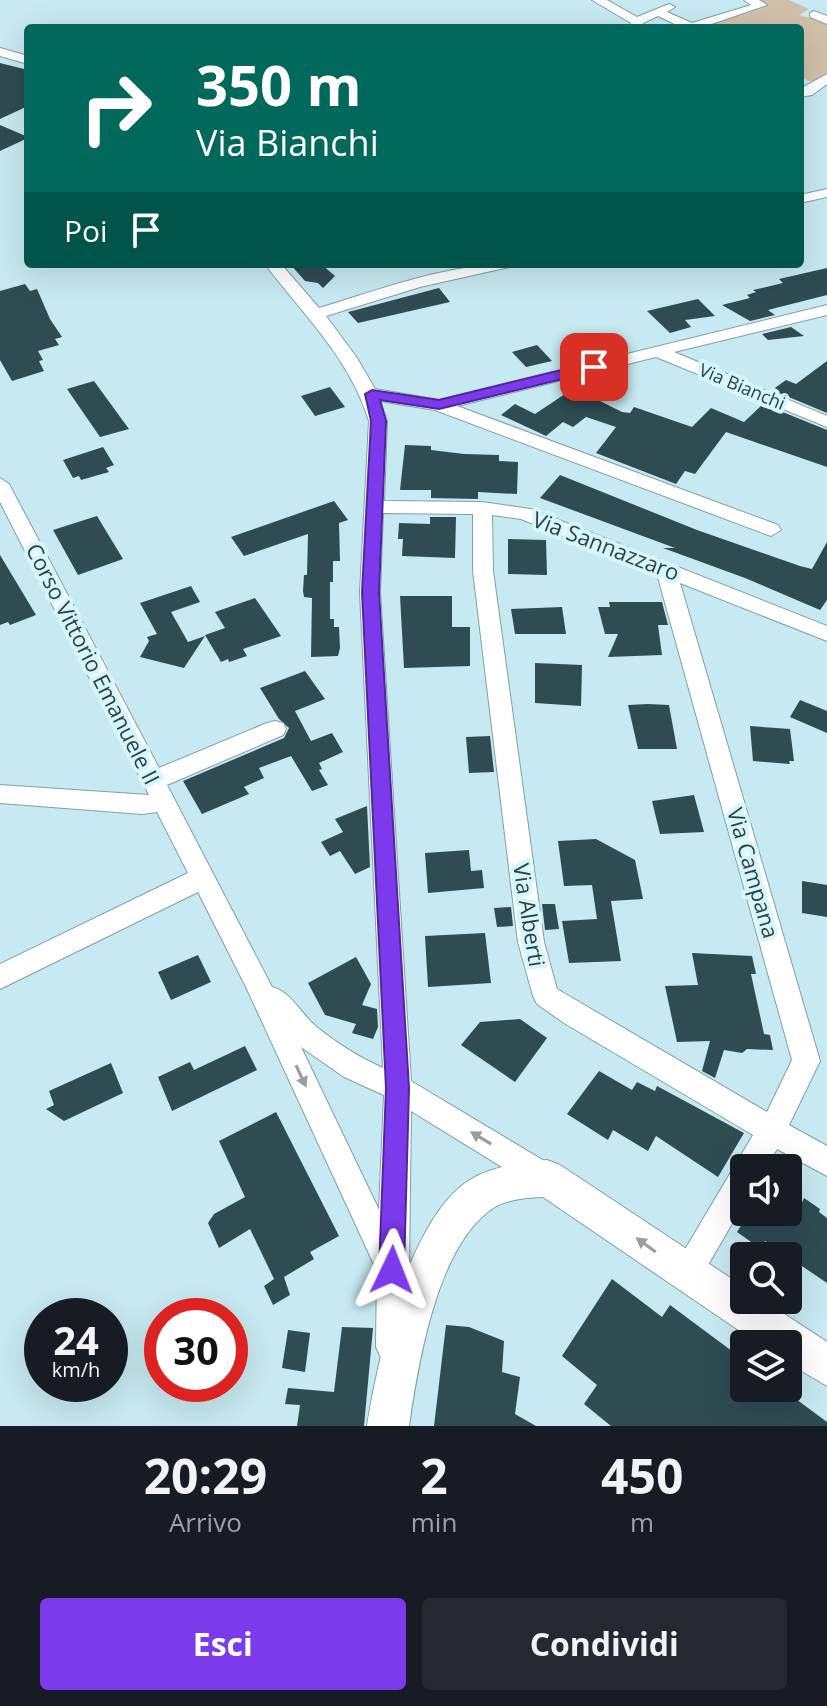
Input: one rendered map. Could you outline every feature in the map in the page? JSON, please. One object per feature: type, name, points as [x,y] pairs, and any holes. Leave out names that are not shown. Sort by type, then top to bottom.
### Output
[{"type":"main road","points":[[390,1411],[416,1301],[442,1240],[471,1201],[503,1183],[547,1178],[827,1366]]},
{"type":"street","points":[[598,0],[637,24],[675,6],[695,15],[742,0]]},
{"type":"street","points":[[701,24],[761,5],[750,0]]},
{"type":"street","points":[[660,13],[684,24]]},
{"type":"street","points":[[814,15],[827,20]]},
{"type":"street","points":[[0,52],[24,59]]},
{"type":"street","points":[[804,92],[827,78]]},
{"type":"street","points":[[804,198],[827,193]]},
{"type":"street","points":[[276,268],[316,314],[372,394],[378,421],[370,592],[398,1088],[390,1411]]},
{"type":"street","points":[[316,314],[416,283],[485,268]]},
{"type":"street","name":"Via Bianchi","points":[[372,394],[439,405],[827,310]]},
{"type":"street","name":"Via Bianchi","points":[[656,351],[827,422]]},
{"type":"street","points":[[439,405],[771,530]]},
{"type":"street","name":"Corso Vittorio Emanuele II","points":[[0,484],[256,980]]},
{"type":"street","name":"Via Sannazzaro","points":[[374,507],[482,508],[524,513],[827,634]]},
{"type":"street","name":"Via Alberti","points":[[482,508],[483,571],[496,685],[531,942],[546,996],[573,1015],[827,1162]]},
{"type":"street","name":"Via Campana","points":[[666,569],[806,1061],[758,1154]]},
{"type":"street","points":[[0,794],[142,805],[157,792],[275,729]]},
{"type":"street","points":[[0,977],[202,878]]},
{"type":"street","points":[[256,980],[307,1036],[354,1068],[398,1088],[547,1178]]},
{"type":"street","points":[[256,980],[392,1270]]},
{"type":"street","points":[[686,1273],[730,1199]]},
{"type":"shaded area","points":[[755,0],[789,0],[809,9],[799,15],[827,23],[827,74],[814,83],[804,79],[804,24],[712,24],[767,6]]},
{"type":"building","points":[[0,63],[24,69],[24,108],[0,119]]},
{"type":"building","points":[[0,125],[24,135],[24,140],[0,151]]},
{"type":"building","points":[[294,268],[326,268],[335,276],[323,288],[318,283],[305,281]]},
{"type":"building","points":[[827,268],[827,295],[768,310],[775,315],[750,321],[722,305],[750,298],[747,295],[756,292],[753,290],[783,283],[779,279]]},
{"type":"building","points":[[25,284],[30,291],[37,289],[62,337],[55,339],[59,345],[38,351],[44,371],[12,381],[0,360],[0,291]]},
{"type":"building","points":[[439,288],[450,302],[358,323],[348,312]]},
{"type":"building","points":[[698,299],[715,316],[685,320],[691,327],[670,333],[647,311]]},
{"type":"building","points":[[791,327],[804,336],[768,340],[762,334]]},
{"type":"building","points":[[588,337],[603,352],[580,359],[564,343]]},
{"type":"building","points":[[537,345],[552,361],[526,367],[512,352]]},
{"type":"building","points":[[827,361],[827,413],[772,390],[786,380],[796,384]]},
{"type":"building","points":[[94,381],[129,429],[100,437],[67,389]]},
{"type":"building","points":[[330,387],[345,407],[315,416],[301,396]]},
{"type":"building","points":[[574,388],[622,412],[630,413],[634,407],[692,427],[711,408],[744,422],[763,404],[827,430],[827,467],[726,432],[695,474],[685,471],[676,484],[596,453],[616,427],[586,417],[573,427],[563,422],[546,436],[501,415],[515,404],[535,414]]},
{"type":"building","points":[[405,445],[431,446],[431,450],[464,454],[499,455],[499,461],[518,462],[517,494],[478,492],[478,499],[431,498],[431,490],[400,490]]},
{"type":"building","points":[[103,447],[114,465],[106,468],[109,472],[81,480],[79,476],[73,478],[63,460]]},
{"type":"building","points":[[560,475],[697,530],[800,566],[812,569],[827,542],[827,600],[820,610],[663,548],[675,548],[540,498]]},
{"type":"building","points":[[334,501],[348,520],[339,523],[340,561],[333,561],[333,582],[330,582],[330,619],[334,619],[334,627],[339,627],[340,648],[338,656],[311,657],[312,598],[304,597],[303,591],[304,575],[307,575],[308,534],[244,556],[231,537]]},
{"type":"building","points":[[97,516],[123,559],[78,575],[53,530]]},
{"type":"building","points":[[430,517],[456,517],[455,558],[402,556],[403,539],[398,539],[399,523],[430,524]]},
{"type":"building","points":[[508,539],[546,540],[547,575],[508,574]]},
{"type":"building","points":[[0,555],[36,615],[10,625],[8,622],[0,625]]},
{"type":"building","points":[[191,586],[200,602],[171,612],[188,642],[205,636],[184,668],[140,657],[149,641],[147,637],[157,634],[140,603]]},
{"type":"building","points":[[400,596],[452,596],[452,627],[470,627],[470,666],[404,668]]},
{"type":"building","points":[[255,598],[281,636],[243,649],[247,656],[221,662],[205,635],[225,628],[215,612]]},
{"type":"building","points":[[609,602],[662,602],[668,625],[658,625],[662,655],[608,657],[618,634],[605,634],[598,607],[610,607]]},
{"type":"building","points":[[562,607],[566,634],[515,634],[511,609]]},
{"type":"building","points":[[535,663],[582,665],[581,706],[535,703]]},
{"type":"building","points":[[305,671],[325,699],[295,711],[311,741],[332,733],[343,752],[319,763],[322,769],[319,770],[328,785],[312,791],[291,756],[259,768],[264,778],[244,787],[249,794],[202,814],[183,781],[284,738],[289,728],[279,719],[260,688]]},
{"type":"building","points":[[800,700],[827,711],[827,733],[790,717]]},
{"type":"building","points":[[628,705],[669,705],[677,749],[638,749]]},
{"type":"building","points":[[750,726],[790,729],[794,761],[789,761],[790,764],[753,761]]},
{"type":"building","points":[[490,736],[494,772],[469,773],[466,737]]},
{"type":"building","points":[[694,795],[704,832],[660,834],[652,801]]},
{"type":"building","points":[[367,806],[370,867],[355,874],[340,851],[330,856],[321,842],[343,832],[335,819]]},
{"type":"building","points":[[596,839],[635,860],[643,899],[611,901],[621,961],[569,963],[562,921],[597,919],[592,885],[564,886],[558,841]]},
{"type":"building","points":[[469,850],[471,871],[482,870],[484,888],[428,893],[425,853]]},
{"type":"building","points":[[802,881],[827,885],[827,917],[802,913]]},
{"type":"building","points":[[542,904],[555,904],[559,929],[545,930]]},
{"type":"building","points":[[511,907],[513,926],[497,927],[494,908]]},
{"type":"building","points":[[485,933],[491,983],[428,987],[425,936]]},
{"type":"building","points":[[692,953],[752,956],[756,974],[751,974],[764,1034],[770,1035],[773,1050],[747,1049],[742,1053],[724,1050],[715,1078],[702,1071],[710,1041],[677,1042],[665,986],[698,985]]},
{"type":"building","points":[[198,955],[211,982],[171,1000],[158,972]]},
{"type":"building","points":[[356,957],[371,984],[362,1005],[377,1009],[378,1027],[373,1039],[352,1033],[356,1024],[325,1015],[308,983]]},
{"type":"building","points":[[520,1019],[547,1038],[515,1082],[461,1045],[480,1022]]},
{"type":"building","points":[[245,1046],[257,1070],[172,1111],[158,1077],[190,1062],[194,1070]]},
{"type":"building","points":[[111,1063],[123,1093],[64,1121],[46,1109],[54,1105],[49,1091]]},
{"type":"building","points":[[599,1071],[632,1090],[637,1082],[655,1091],[657,1086],[744,1133],[718,1177],[656,1136],[648,1151],[613,1130],[608,1140],[567,1114]]},
{"type":"building","points":[[276,1112],[339,1236],[310,1252],[314,1259],[284,1277],[290,1295],[273,1305],[264,1286],[274,1279],[250,1229],[219,1248],[208,1223],[214,1214],[245,1197],[219,1141]]},
{"type":"building","points":[[804,1198],[827,1218],[827,1283],[802,1266],[802,1242],[751,1242],[737,1232],[741,1226],[802,1226]]},
{"type":"building","points":[[612,1279],[662,1317],[670,1305],[730,1350],[730,1402],[800,1402],[827,1422],[827,1426],[611,1426],[584,1404],[597,1385],[562,1356]]},
{"type":"building","points":[[446,1325],[469,1327],[504,1341],[502,1372],[520,1377],[515,1414],[536,1426],[434,1426]]},
{"type":"building","points":[[342,1327],[373,1328],[364,1426],[297,1426],[300,1405],[285,1404],[288,1388],[334,1392]]},
{"type":"building","points":[[288,1330],[310,1333],[305,1372],[282,1368]]},
{"type":"route","points":[[392,1270],[398,1088],[370,592],[378,421],[372,394],[439,405],[594,367]]}]
